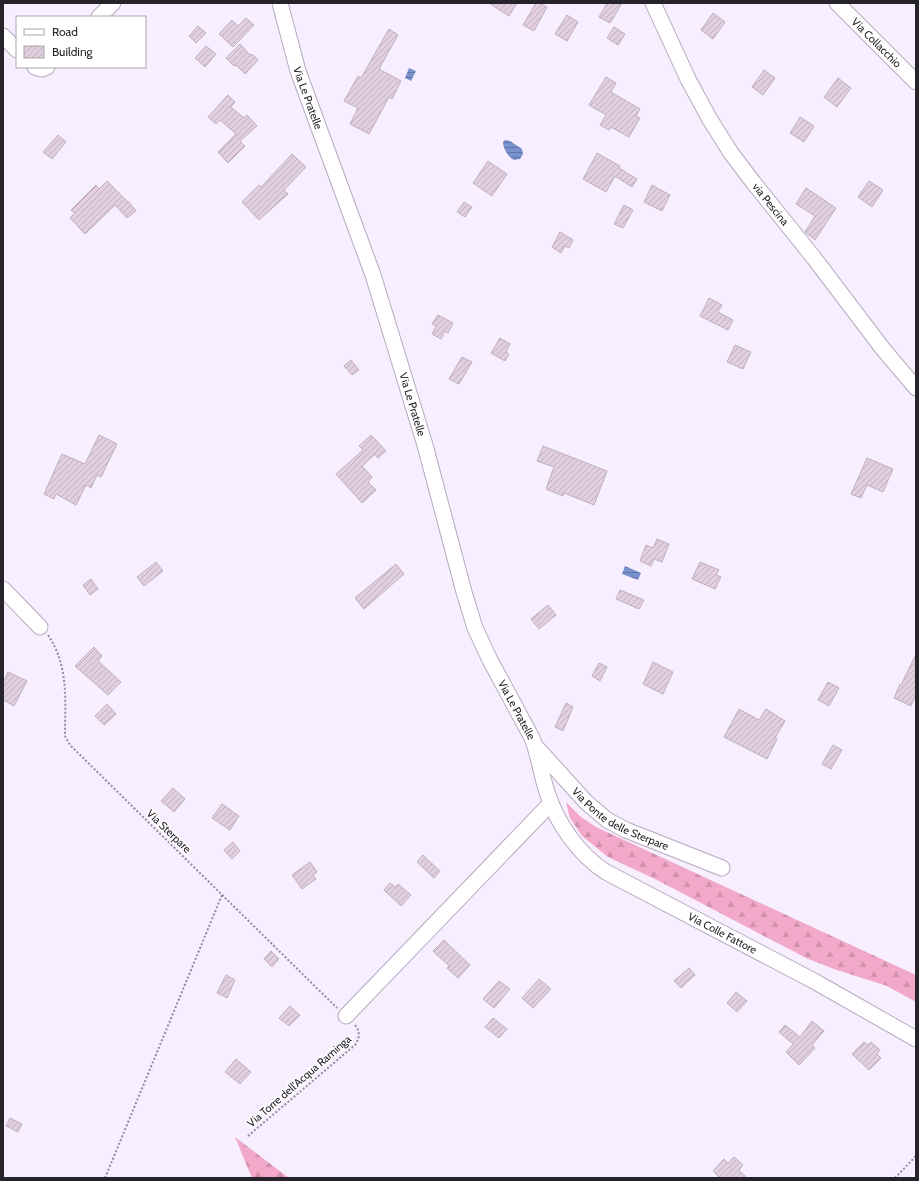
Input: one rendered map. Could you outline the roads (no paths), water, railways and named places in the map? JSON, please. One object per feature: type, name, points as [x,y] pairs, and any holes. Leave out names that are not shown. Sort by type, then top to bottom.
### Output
[{"type":"street","points":[[100,16],[113,3]]},
{"type":"street","name":"Via Le Pratelle","points":[[280,3],[298,71],[374,275],[425,445],[462,585],[475,628],[535,745],[551,803]]},
{"type":"street","name":"via Pescina","points":[[653,3],[690,83],[709,118],[731,153],[752,182],[814,258],[883,349],[916,388]]},
{"type":"street","name":"Via Collacchio","points":[[837,3],[916,82]]},
{"type":"street","points":[[3,36],[16,49]]},
{"type":"street","points":[[3,589],[40,627]]},
{"type":"street","name":"Via Ponte delle Sterpare","points":[[535,745],[586,802],[607,820],[632,833],[722,868]]},
{"type":"street","points":[[346,1016],[551,803]]},
{"type":"street","name":"Via Colle Fattore","points":[[551,803],[559,819],[573,840],[589,859],[602,869],[814,981],[916,1039]]},
{"type":"water","points":[[409,68],[416,71],[411,81],[405,78]]},
{"type":"water","points":[[505,140],[510,141],[522,149],[523,154],[520,159],[514,160],[508,155],[503,144]]},
{"type":"water","points":[[625,566],[641,573],[638,580],[622,574]]}]
